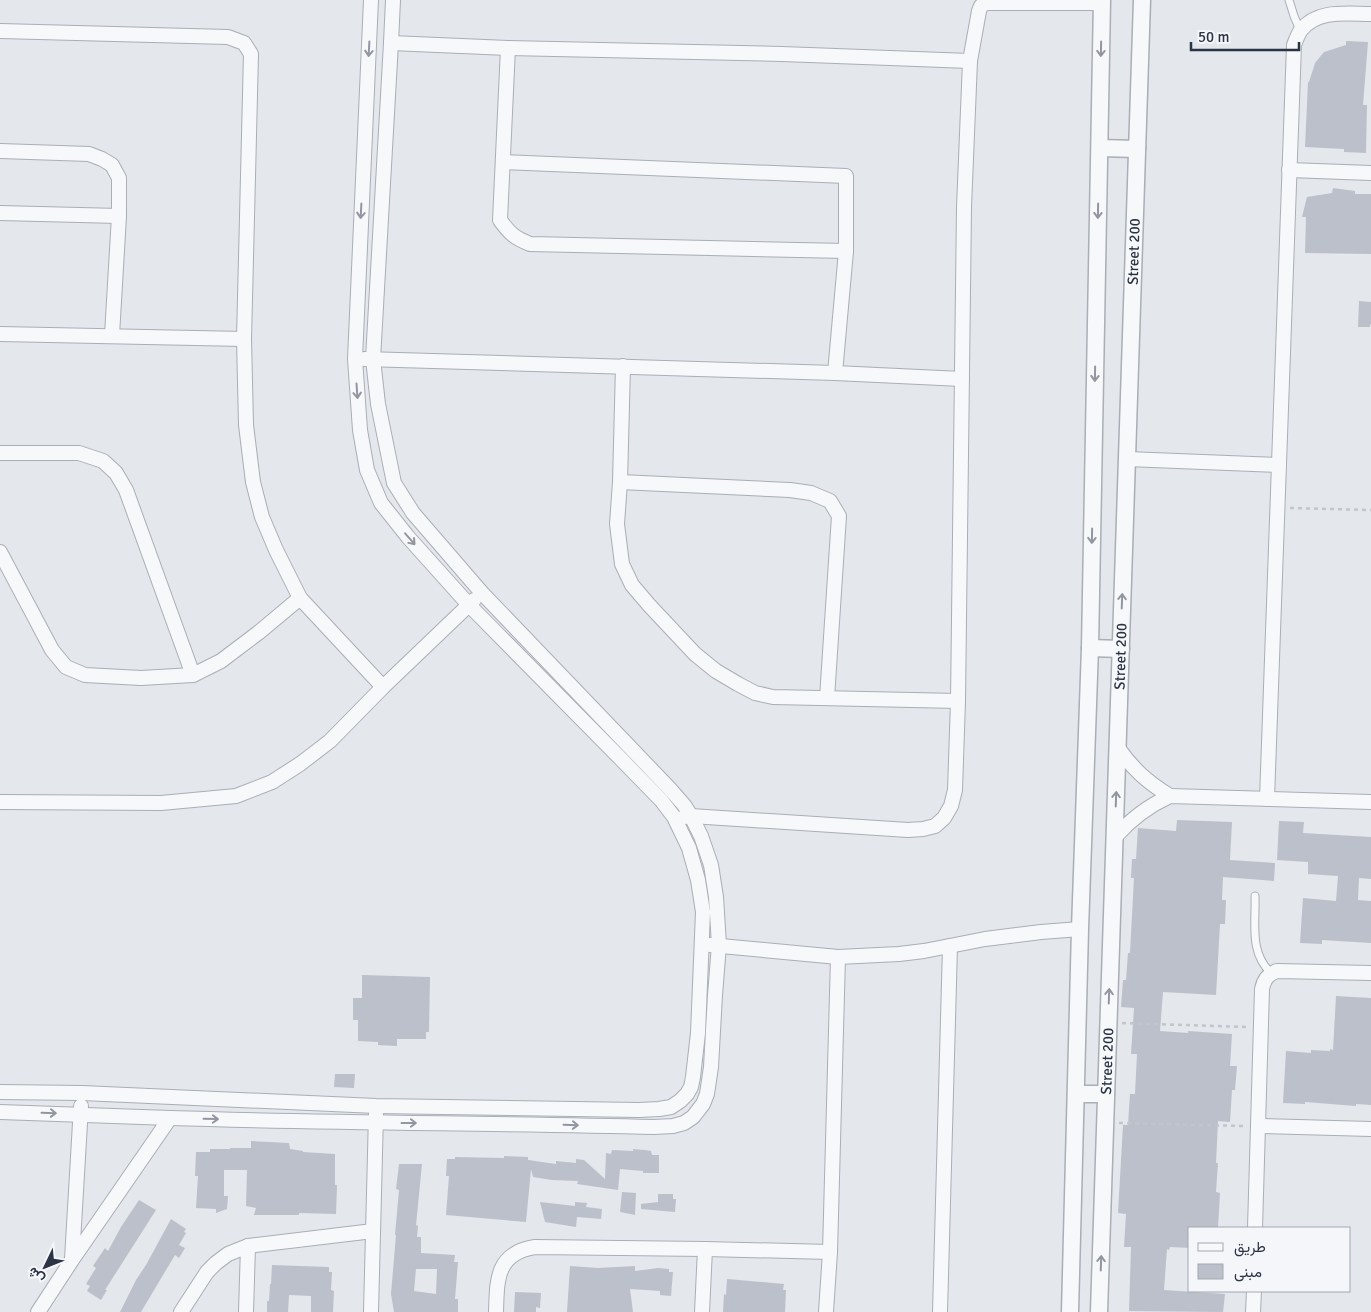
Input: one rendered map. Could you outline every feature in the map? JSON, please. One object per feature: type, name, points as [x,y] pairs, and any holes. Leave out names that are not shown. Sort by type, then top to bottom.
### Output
[{"type":"street","points":[[0,1092],[82,1093],[376,1106],[639,1110],[671,1107],[687,1094],[693,1077],[698,1033],[703,912],[698,880],[688,848],[674,818],[622,759],[469,605],[408,537],[381,503],[367,470],[360,430],[355,359],[371,0]]},
{"type":"street","points":[[0,1112],[170,1118],[654,1128],[684,1123],[703,1104],[708,1094],[719,946],[716,897],[711,865],[701,836],[691,816],[670,789],[482,593],[413,513],[394,483],[378,404],[373,359],[393,0]]},
{"type":"street","name":"Street 200","points":[[1099,1312],[1142,0]]},
{"type":"street","points":[[674,818],[691,816],[908,830],[935,826],[944,818],[951,806],[955,790],[958,700],[964,207],[970,61],[979,11],[981,6],[986,3],[1102,1]]},
{"type":"street","name":"Street 200","points":[[1070,1312],[1080,930],[1090,648],[1102,1]]},
{"type":"street","points":[[1267,799],[1292,60],[1294,45],[1301,31],[1311,20],[1326,14],[1371,14]]},
{"type":"street","points":[[0,31],[228,36],[244,43],[251,54],[244,338],[246,425],[253,482],[262,517],[300,598],[383,687]]},
{"type":"street","points":[[392,43],[970,61]]},
{"type":"street","points":[[508,48],[500,220],[508,232],[518,239],[530,244],[846,251]]},
{"type":"street","points":[[1100,148],[1137,149]]},
{"type":"street","points":[[0,151],[89,154],[112,165],[119,178],[119,216],[112,335]]},
{"type":"street","points":[[504,162],[846,176],[846,251],[835,373]]},
{"type":"street","points":[[1289,170],[1371,173]]},
{"type":"street","points":[[0,213],[119,216]]},
{"type":"street","points":[[0,334],[244,338]]},
{"type":"street","points":[[355,359],[623,366],[962,379]]},
{"type":"street","points":[[623,366],[617,524],[622,564],[632,584],[643,598],[695,654],[716,671],[755,693],[773,697],[958,700]]},
{"type":"street","points":[[0,453],[79,453],[103,461],[116,473],[126,490],[194,675]]},
{"type":"street","points":[[1127,460],[1279,465]]},
{"type":"street","points":[[620,482],[790,490],[811,493],[830,501],[839,516],[827,698]]},
{"type":"street","points":[[0,552],[52,650],[66,667],[85,675],[142,678],[194,675],[221,661],[300,598]]},
{"type":"street","points":[[0,802],[161,803],[236,796],[272,782],[330,741],[383,687],[482,593]]},
{"type":"street","points":[[1090,648],[1121,648]]},
{"type":"street","points":[[1118,748],[1140,776],[1170,796]]},
{"type":"street","points":[[1114,837],[1140,813],[1154,803],[1170,796],[1371,802]]},
{"type":"street","points":[[702,945],[838,957],[899,954],[985,939],[1032,933],[1080,930]]},
{"type":"street","points":[[940,1312],[950,946]]},
{"type":"street","points":[[826,1312],[830,1252],[838,957]]},
{"type":"street","points":[[1255,1227],[1263,983],[1272,973],[1284,970],[1371,972]]},
{"type":"street","points":[[72,1260],[82,1093]]},
{"type":"street","points":[[1076,1094],[1106,1094]]},
{"type":"street","points":[[371,1312],[376,1106]]},
{"type":"street","points":[[38,1312],[170,1118]]},
{"type":"street","points":[[1258,1126],[1371,1128]]},
{"type":"street","points":[[181,1312],[207,1272],[228,1254],[248,1246],[373,1231]]},
{"type":"street","points":[[246,1312],[248,1246]]},
{"type":"street","points":[[496,1312],[498,1276],[503,1264],[513,1254],[525,1248],[830,1252]]},
{"type":"street","points":[[702,1312],[705,1249]]},
{"type":"street","points":[[1253,1312],[1254,1292]]},
{"type":"lane","points":[[1290,0],[1294,16],[1301,31]]},
{"type":"lane","points":[[1255,896],[1256,945],[1261,960],[1272,973]]},
{"type":"path","points":[[1277,508],[1371,510]]},
{"type":"path","points":[[1108,1023],[1261,1028]]},
{"type":"path","points":[[1105,1122],[1258,1126]]},
{"type":"building","points":[[1346,41],[1368,42],[1363,105],[1367,105],[1366,153],[1344,152],[1344,149],[1305,147],[1308,82],[1315,63],[1324,52],[1346,45]]},
{"type":"building","points":[[1333,188],[1355,191],[1355,194],[1371,194],[1371,254],[1305,253],[1306,217],[1302,217],[1307,197],[1332,193]]},
{"type":"building","points":[[1359,301],[1371,302],[1370,327],[1358,327]]},
{"type":"building","points":[[1177,820],[1232,822],[1230,860],[1275,863],[1274,881],[1223,877],[1222,900],[1226,900],[1225,924],[1220,924],[1216,995],[1163,992],[1160,1031],[1232,1034],[1230,1066],[1237,1066],[1235,1090],[1232,1090],[1230,1122],[1218,1121],[1216,1192],[1220,1193],[1218,1227],[1188,1227],[1188,1248],[1170,1247],[1169,1250],[1167,1249],[1164,1290],[1225,1294],[1223,1312],[1129,1311],[1131,1247],[1124,1247],[1126,1214],[1118,1213],[1123,1125],[1128,1125],[1130,1094],[1135,1094],[1137,1054],[1131,1054],[1134,1008],[1121,1007],[1123,980],[1126,980],[1128,953],[1130,953],[1134,878],[1131,878],[1132,859],[1136,859],[1138,828],[1176,831]]},
{"type":"building","points":[[1279,821],[1304,822],[1303,833],[1371,837],[1371,879],[1359,878],[1358,900],[1371,901],[1371,943],[1322,940],[1322,944],[1300,943],[1303,898],[1336,901],[1338,876],[1308,874],[1308,862],[1277,860]]},
{"type":"building","points":[[362,975],[430,977],[429,1032],[426,1032],[426,1039],[397,1039],[397,1046],[378,1045],[378,1042],[358,1041],[358,1020],[353,1020],[353,998],[362,998]]},
{"type":"building","points":[[1336,996],[1371,998],[1371,1105],[1283,1103],[1286,1051],[1311,1053],[1311,1050],[1333,1050]]},
{"type":"building","points":[[335,1074],[355,1074],[354,1088],[334,1087]]},
{"type":"building","points":[[251,1141],[289,1143],[290,1149],[303,1152],[335,1154],[336,1214],[254,1215],[256,1208],[246,1206],[247,1170],[224,1170],[224,1196],[228,1196],[227,1209],[216,1213],[216,1209],[196,1208],[198,1176],[195,1176],[196,1152],[210,1152],[210,1149],[251,1148]]},
{"type":"building","points":[[633,1149],[651,1151],[652,1155],[659,1155],[659,1173],[643,1173],[643,1171],[620,1169],[618,1190],[577,1184],[578,1181],[533,1177],[531,1169],[526,1222],[446,1215],[449,1176],[446,1176],[447,1159],[455,1159],[455,1157],[528,1157],[528,1160],[556,1164],[556,1161],[576,1163],[576,1159],[584,1160],[605,1179],[606,1153],[611,1154],[612,1150],[633,1151]]},
{"type":"building","points":[[399,1164],[422,1164],[416,1225],[418,1226],[417,1237],[421,1237],[421,1253],[455,1255],[454,1262],[458,1262],[455,1299],[458,1299],[458,1312],[394,1312],[391,1294],[399,1190],[396,1189]],"holes":[[[416,1269],[437,1269],[436,1294],[414,1291]]]},
{"type":"building","points":[[622,1192],[636,1193],[635,1215],[620,1212]]},
{"type":"building","points":[[658,1194],[673,1194],[673,1199],[676,1199],[675,1212],[641,1209],[641,1204],[658,1202]]},
{"type":"building","points":[[139,1200],[156,1210],[105,1290],[107,1290],[101,1300],[87,1291],[90,1286],[86,1284],[96,1268],[93,1266],[105,1248],[108,1251]]},
{"type":"building","points":[[540,1202],[575,1206],[575,1202],[587,1203],[586,1207],[602,1209],[601,1219],[577,1217],[576,1227],[545,1222]]},
{"type":"building","points":[[171,1219],[186,1229],[184,1232],[186,1233],[179,1245],[185,1248],[179,1258],[175,1255],[141,1312],[120,1312],[136,1280]]},
{"type":"building","points":[[272,1265],[329,1267],[329,1272],[332,1272],[331,1290],[334,1291],[333,1312],[311,1312],[311,1296],[289,1295],[288,1312],[267,1312]]},
{"type":"building","points":[[570,1266],[598,1268],[635,1266],[635,1271],[658,1268],[669,1269],[669,1272],[673,1272],[671,1296],[660,1295],[660,1291],[630,1289],[633,1312],[567,1312]]},
{"type":"building","points":[[727,1279],[784,1284],[783,1290],[786,1290],[785,1312],[723,1312]]},
{"type":"building","points":[[515,1292],[541,1293],[540,1308],[536,1307],[536,1312],[514,1312]]}]
